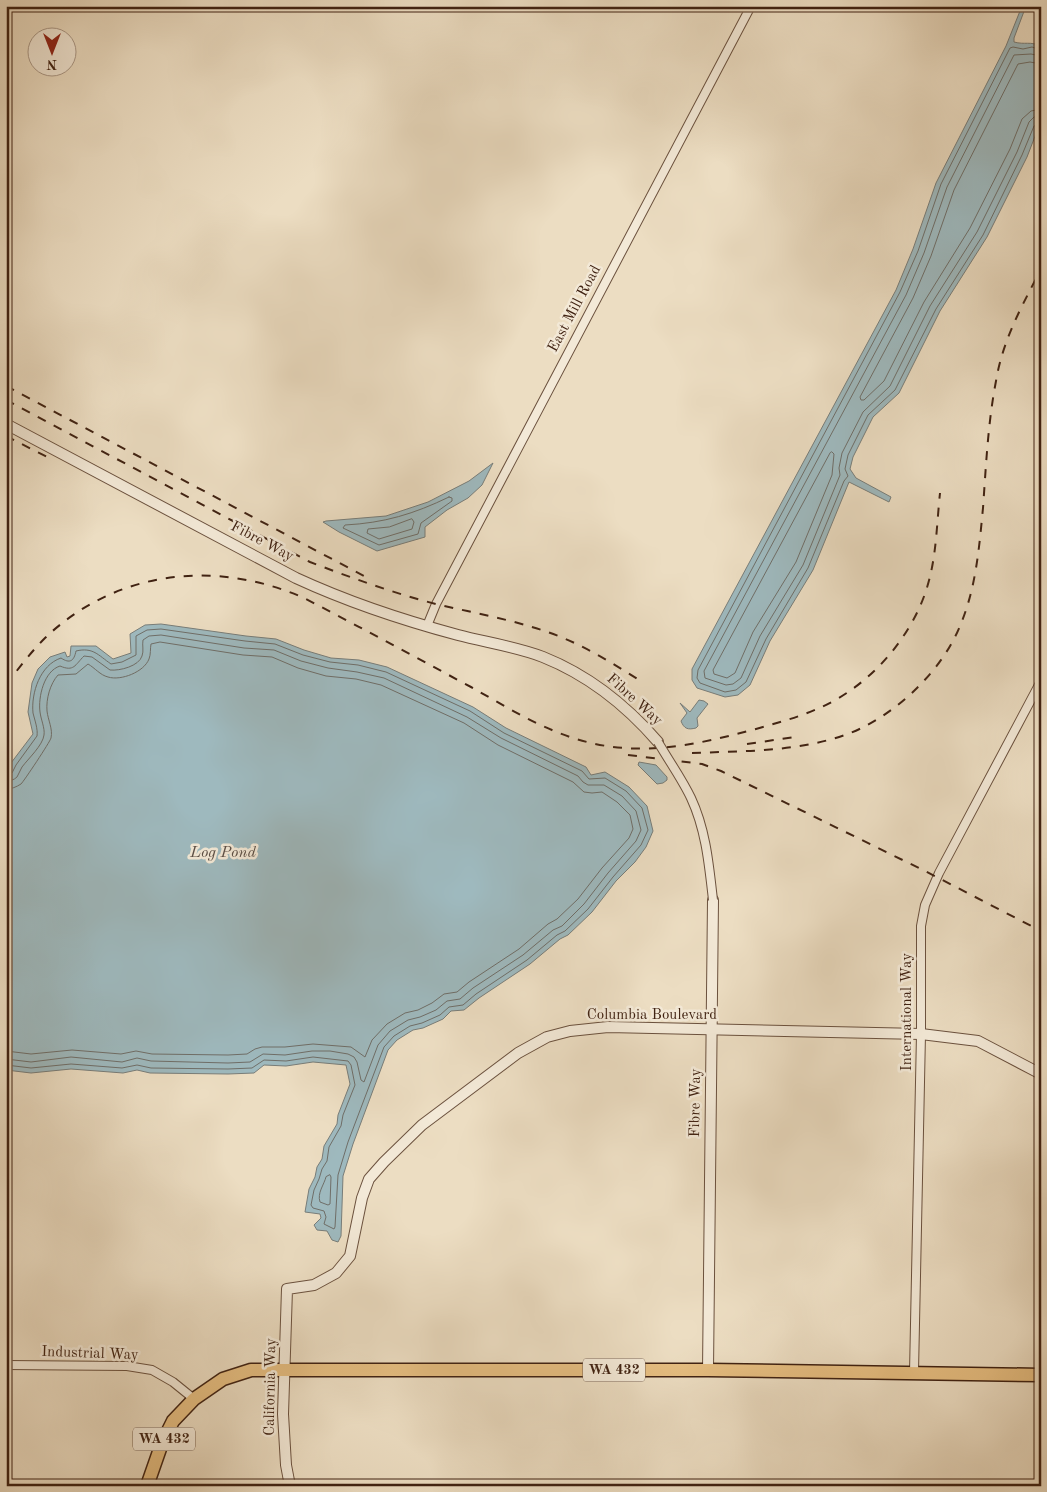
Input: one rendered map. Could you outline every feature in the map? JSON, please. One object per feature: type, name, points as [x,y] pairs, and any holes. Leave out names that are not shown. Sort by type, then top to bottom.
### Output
[{"type":"highway","name":"WA 432","points":[[146,1486],[162,1443],[174,1421],[194,1399],[223,1380],[251,1370],[708,1370],[1041,1375]]},
{"type":"street","name":"East Mill Road","points":[[427,626],[436,604],[751,6]]},
{"type":"street","name":"Fibre Way","points":[[6,424],[296,578],[334,596],[427,626],[542,656],[578,674],[611,696],[640,721],[658,742],[691,798],[700,822],[709,857],[713,900],[708,1370]]},
{"type":"street","name":"International Way","points":[[914,1372],[921,1034],[921,926],[925,905],[939,873],[1041,681]]},
{"type":"street","name":"Columbia Boulevard","points":[[287,1289],[314,1284],[336,1273],[350,1256],[362,1198],[369,1179],[422,1125],[518,1053],[547,1037],[570,1031],[608,1027],[921,1034],[978,1041],[1041,1074]]},
{"type":"street","name":"California Way","points":[[287,1289],[286,1370],[283,1414],[286,1465],[290,1486]]},
{"type":"street","name":"Industrial Way","points":[[6,1365],[127,1366],[152,1370],[173,1382],[194,1399]]},
{"type":"water","points":[[1022,6],[1026,6],[1014,42],[1041,46],[1039,126],[1027,157],[987,237],[940,311],[899,393],[873,417],[853,457],[850,469],[856,478],[891,497],[889,502],[849,482],[813,570],[770,641],[750,685],[738,695],[725,697],[697,688],[692,680],[692,669],[896,290],[913,249],[936,183],[1006,46]]},
{"type":"water","points":[[493,463],[482,485],[468,498],[447,510],[425,527],[425,537],[377,551],[323,522],[386,516],[428,502],[469,481]]},
{"type":"water","name":"Log Pond","points":[[161,624],[276,639],[331,658],[359,660],[387,667],[473,707],[506,728],[586,767],[591,775],[605,772],[629,787],[647,806],[653,831],[646,847],[592,912],[568,935],[464,1010],[451,1011],[443,1019],[423,1028],[413,1030],[397,1040],[388,1050],[343,1176],[341,1236],[338,1242],[332,1240],[327,1231],[317,1230],[314,1225],[321,1218],[320,1214],[305,1212],[309,1189],[322,1159],[324,1146],[337,1124],[338,1115],[350,1084],[346,1065],[313,1062],[286,1066],[264,1065],[254,1073],[228,1074],[150,1073],[137,1070],[123,1073],[71,1069],[31,1073],[6,1070],[6,775],[11,763],[33,734],[28,712],[32,683],[38,669],[50,657],[65,652],[67,657],[70,656],[71,646],[96,646],[113,659],[131,653],[130,634],[145,625]]},
{"type":"water","points":[[699,700],[708,704],[697,718],[698,726],[689,729],[683,726],[681,721],[687,713],[680,703],[690,712]]},
{"type":"water","points":[[639,762],[656,765],[667,777],[667,780],[657,784],[638,765]]},
{"type":"railway","points":[[692,753],[789,748],[826,741],[845,735],[884,715],[910,695],[942,659],[960,626],[970,597],[976,568],[991,412],[999,366],[1014,323],[1041,269]]},
{"type":"railway","points":[[6,386],[364,576]]},
{"type":"railway","points":[[6,400],[310,562],[404,595],[546,631],[593,652],[644,683]]},
{"type":"railway","points":[[6,436],[51,459]]},
{"type":"railway","points":[[6,685],[45,638],[73,615],[103,598],[135,585],[168,578],[202,576],[236,578],[271,586],[304,598],[519,714],[544,727],[570,737],[594,744],[641,749],[663,748],[709,741],[777,723],[817,709],[837,699],[859,684],[888,657],[911,624],[926,591],[933,560],[940,493]]},
{"type":"railway","points":[[747,744],[795,737]]},
{"type":"railway","points":[[628,755],[702,764],[721,771],[923,870],[1041,931]]}]
